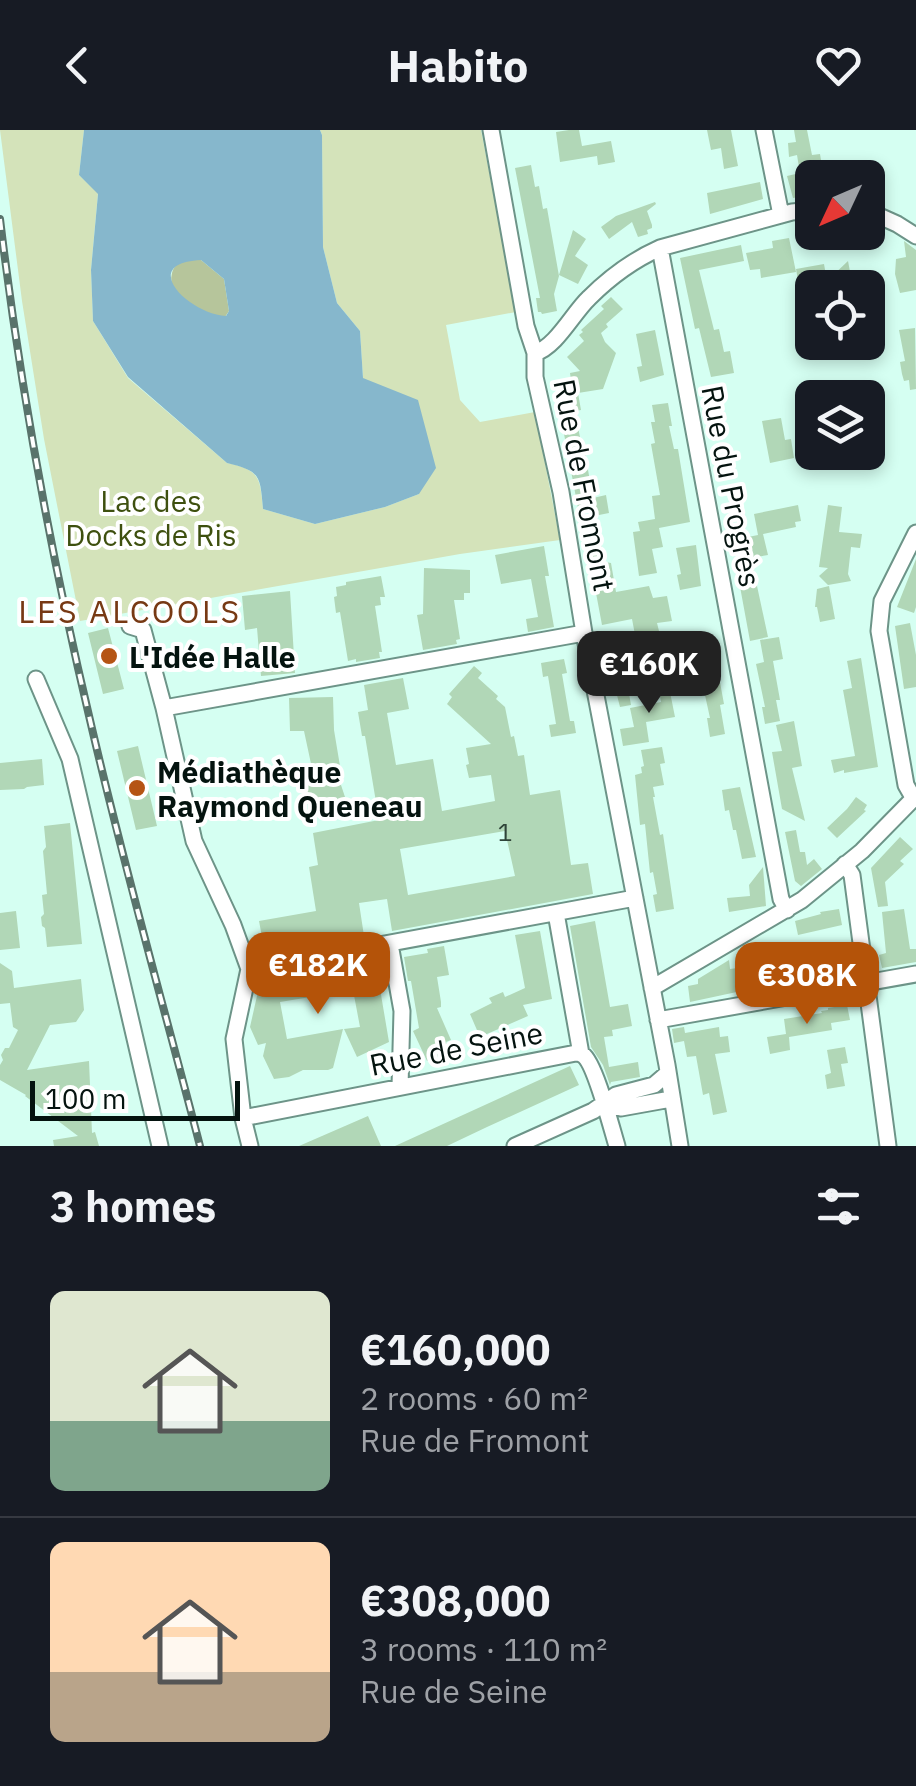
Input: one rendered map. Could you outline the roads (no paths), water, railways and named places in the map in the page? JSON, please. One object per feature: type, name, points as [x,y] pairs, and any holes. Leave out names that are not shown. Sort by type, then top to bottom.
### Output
[{"type":"street","name":"Rue de Fromont","points":[[491,130],[680,1146]]},
{"type":"street","points":[[764,130],[781,215]]},
{"type":"street","points":[[535,352],[546,350],[588,299],[642,256],[795,213]]},
{"type":"street","points":[[885,218],[916,236]]},
{"type":"street","name":"Rue du Progrès","points":[[660,248],[778,880],[787,910]]},
{"type":"street","points":[[652,988],[787,910],[831,878],[915,797],[906,785],[879,631],[882,601],[916,532]]},
{"type":"street","points":[[130,626],[143,630],[194,840],[249,969],[234,1039],[250,1146]]},
{"type":"street","points":[[164,708],[584,633]]},
{"type":"street","points":[[36,678],[70,759],[160,1146]]},
{"type":"street","points":[[846,864],[852,875],[888,1146]]},
{"type":"street","points":[[249,969],[635,898]]},
{"type":"street","points":[[556,913],[582,1054]]},
{"type":"street","points":[[390,944],[402,1010],[400,1087]]},
{"type":"street","points":[[658,1020],[916,974]]},
{"type":"street","name":"Rue de Seine","points":[[244,1118],[576,1053],[588,1061],[617,1146]]},
{"type":"street","points":[[515,1146],[605,1104],[616,1095],[654,1085],[668,1073]]},
{"type":"street","points":[[605,1104],[621,1108],[672,1099]]},
{"type":"water","points":[[84,130],[320,130],[323,247],[337,303],[360,331],[363,378],[418,400],[436,468],[419,494],[385,507],[315,524],[263,509],[261,489],[253,472],[227,463],[128,377],[93,321],[91,270],[98,194],[79,175]],"holes":[[[201,260],[224,279],[229,311],[226,316],[197,307],[171,279],[173,270],[182,263]]]},
{"type":"railway","points":[[0,219],[27,408],[62,596],[116,827],[200,1146]]},
{"type":"place","name":"L'Idée Halle","points":[[109,656]]},
{"type":"place","name":"Médiathèque Raymond Queneau","points":[[137,788]]},
{"type":"district","name":"LES ALCOOLS","points":[[130,611]]},
{"type":"park label","name":"Lac des Docks de Ris","points":[[151,517]]}]
